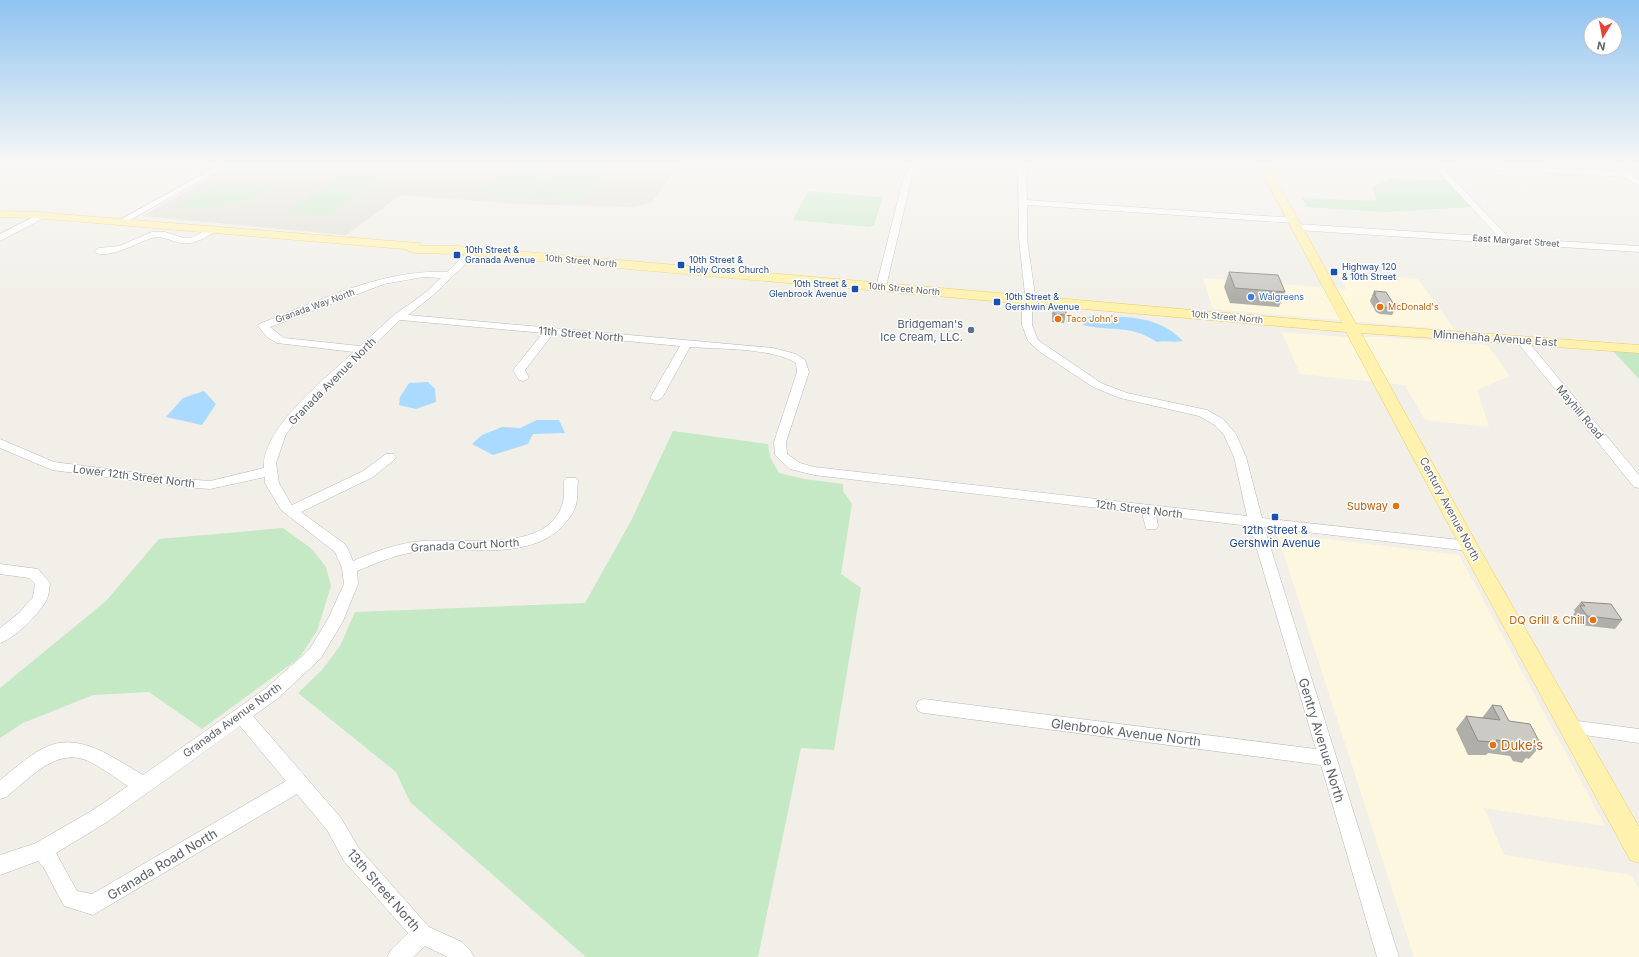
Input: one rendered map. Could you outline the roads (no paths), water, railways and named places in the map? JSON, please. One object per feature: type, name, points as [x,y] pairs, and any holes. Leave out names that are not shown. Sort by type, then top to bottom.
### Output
[{"type":"main road","name":"10th Street North","points":[[0,210],[39,215],[405,246],[414,249],[446,251],[458,250],[1351,328]]},
{"type":"main road","name":"Century Avenue North","points":[[1287,210],[1469,546],[1639,851]]},
{"type":"main road","name":"10th Street North","points":[[0,214],[39,215]]},
{"type":"main road","name":"Minnehaha Avenue East","points":[[1351,328],[1639,349]]},
{"type":"street","points":[[120,222],[143,210]]},
{"type":"street","points":[[880,287],[900,210]]},
{"type":"street","name":"Gentry Avenue North","points":[[1023,210],[1023,239],[1030,295],[1027,325],[1033,341],[1097,385],[1124,396],[1186,408],[1203,413],[1219,422],[1230,434],[1240,457],[1256,523],[1388,957]]},
{"type":"street","name":"East Margaret Street","points":[[1118,210],[1639,249]]},
{"type":"street","points":[[1478,210],[1506,240]]},
{"type":"street","points":[[0,238],[39,215]]},
{"type":"street","points":[[99,251],[121,248],[152,235],[166,235],[183,241],[193,240],[213,229]]},
{"type":"street","name":"Granada Avenue North","points":[[0,865],[41,852],[100,816],[271,694],[315,654],[334,621],[351,584],[348,568],[341,549],[286,507],[272,483],[270,462],[280,434],[296,413],[398,317],[428,295],[473,252]]},
{"type":"street","name":"Granada Way North","points":[[363,350],[280,341],[271,335],[263,326],[382,281],[424,274],[449,275]]},
{"type":"street","name":"11th Street North","points":[[398,317],[765,351]]},
{"type":"street","points":[[523,378],[519,370],[549,332]]},
{"type":"street","name":"Mayhill Road","points":[[1521,340],[1639,484]]},
{"type":"street","points":[[656,398],[686,344]]},
{"type":"street","name":"12th Street North","points":[[765,351],[792,356],[801,362],[803,372],[780,442],[782,455],[795,466],[809,469],[1256,523],[1469,546]]},
{"type":"street","name":"Lower 12th Street North","points":[[0,443],[52,466],[184,484],[210,485],[271,470]]},
{"type":"street","points":[[291,511],[368,474],[390,457]]},
{"type":"street","name":"Granada Court North","points":[[348,568],[406,548],[524,542],[543,535],[559,524],[568,510],[571,481]]},
{"type":"street","points":[[1148,510],[1151,526]]},
{"type":"street","points":[[0,569],[33,574],[43,583],[40,599],[24,617],[0,637]]},
{"type":"street","name":"Glenbrook Avenue North","points":[[924,706],[1328,758]]},
{"type":"street","name":"13th Street North","points":[[241,715],[334,824],[351,854],[422,934],[455,950],[463,957]]},
{"type":"street","points":[[1570,727],[1639,736]]},
{"type":"street","points":[[0,791],[48,754],[64,750],[88,752],[143,785]]},
{"type":"street","name":"Granada Road North","points":[[41,852],[51,861],[71,899],[93,905],[300,783]]},
{"type":"street","points":[[398,957],[422,934]]},
{"type":"water","points":[[1094,316],[1130,317],[1153,322],[1163,326],[1183,341],[1157,342],[1138,333],[1120,329],[1083,325],[1083,318]]},
{"type":"water","points":[[428,382],[435,389],[436,402],[416,409],[399,405],[400,397],[409,383]]},
{"type":"water","points":[[204,391],[216,404],[202,425],[166,417],[183,398]]},
{"type":"water","points":[[537,420],[559,420],[565,433],[533,434],[528,444],[493,455],[472,444],[482,435],[502,427],[520,428]]},
{"type":"place","name":"10th Street & Granada Avenue","points":[[457,255]]},
{"type":"place","name":"10th Street & Holy Cross Church","points":[[681,265]]},
{"type":"place","name":"Highway 120 & 10th Street","points":[[1334,272]]},
{"type":"place","name":"10th Street & Glenbrook Avenue","points":[[855,289]]},
{"type":"place","name":"Walgreens","points":[[1251,297]]},
{"type":"place","name":"10th Street & Gershwin Avenue","points":[[997,302]]},
{"type":"place","name":"McDonald's","points":[[1380,307]]},
{"type":"place","name":"Taco John's","points":[[1058,319]]},
{"type":"place","name":"Bridgeman's Ice Cream, LLC.","points":[[971,330]]},
{"type":"place","name":"Subway","points":[[1396,506]]},
{"type":"place","name":"12th Street & Gershwin Avenue","points":[[1275,517]]},
{"type":"place","name":"DQ Grill & Chill","points":[[1593,620]]},
{"type":"place","name":"Duke's","points":[[1493,745]]}]
